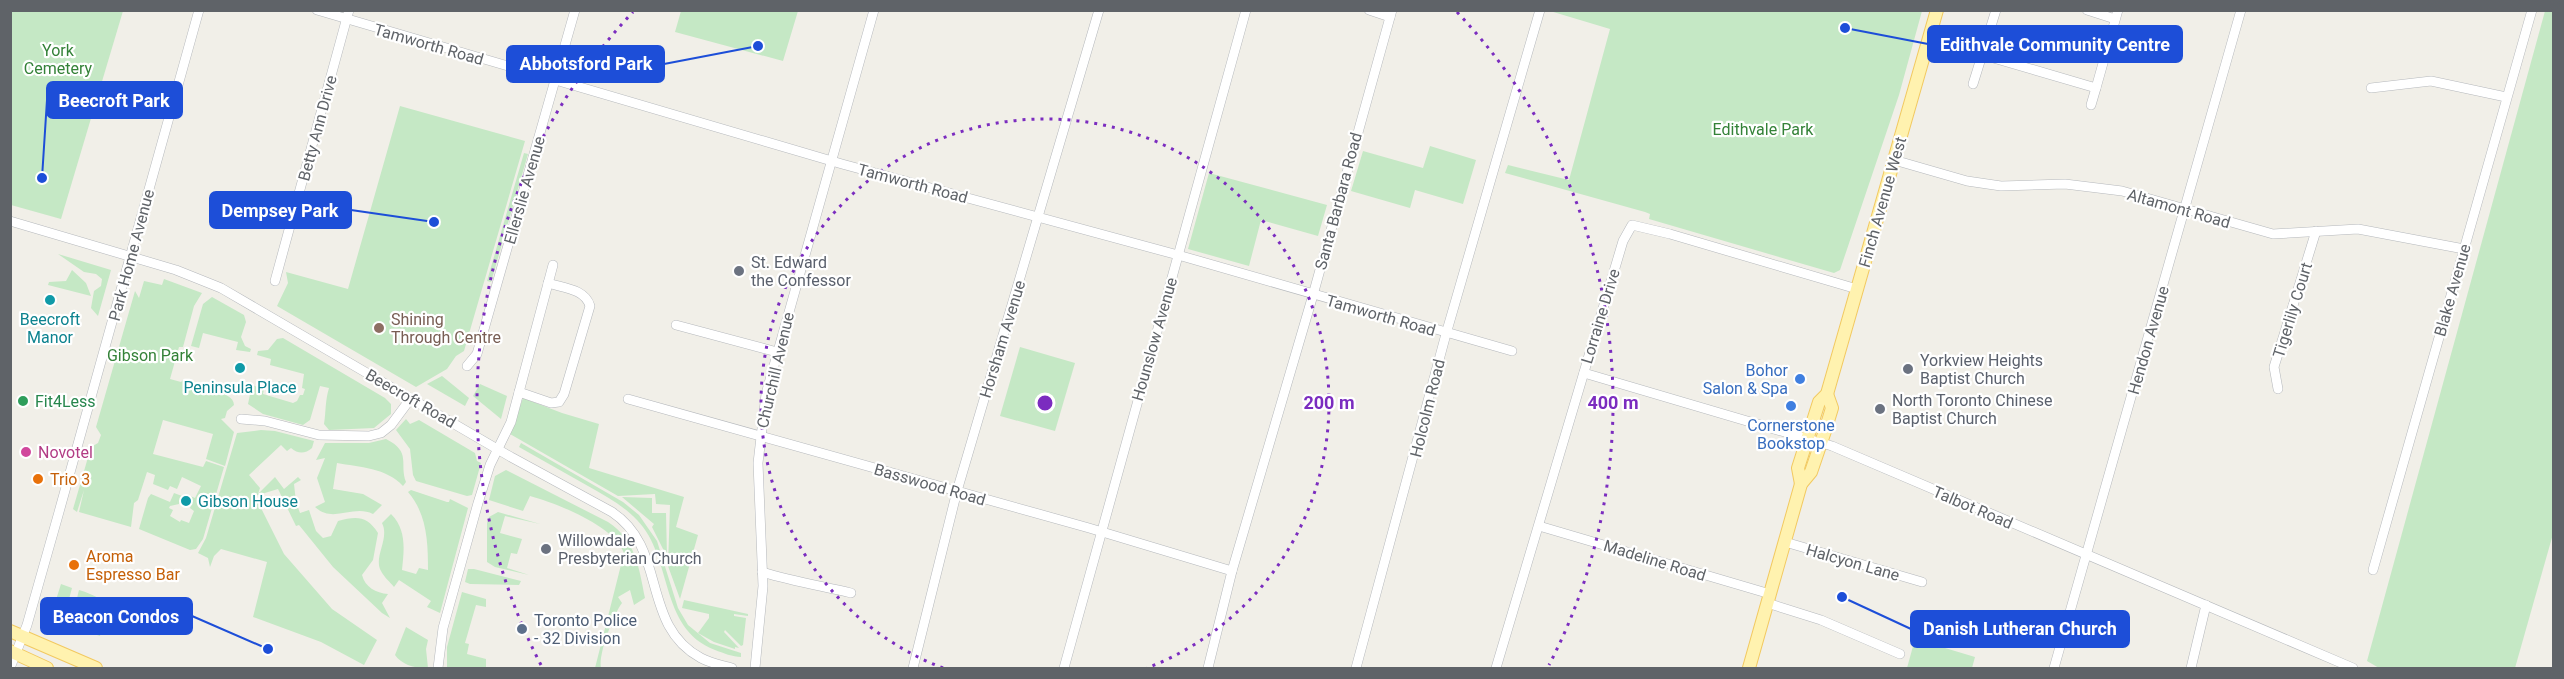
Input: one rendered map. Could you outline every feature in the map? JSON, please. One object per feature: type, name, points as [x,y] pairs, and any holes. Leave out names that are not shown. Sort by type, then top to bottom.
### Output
[{"type":"main road","name":"Finch Avenue West","points":[[1801,484],[1798,468],[1819,402],[1827,394],[1937,10]]},
{"type":"main road","name":"Finch Avenue West","points":[[1749,669],[1801,484],[1811,472],[1832,408],[1827,394]]},
{"type":"main road","points":[[10,631],[96,669]]},
{"type":"main road","points":[[13,653],[47,669]]},
{"type":"street","name":"Park Home Avenue","points":[[10,668],[13,653],[22,637],[199,10]]},
{"type":"street","name":"Tamworth Road","points":[[317,10],[348,15],[555,81],[1512,351]]},
{"type":"street","name":"Ellerslie Avenue","points":[[467,366],[477,354],[575,10]]},
{"type":"street","name":"Churchill Avenue","points":[[755,669],[762,572],[757,485],[760,436],[768,388],[874,10]]},
{"type":"street","name":"Horsham Avenue","points":[[913,669],[957,491],[1099,10]]},
{"type":"street","name":"Hounslow Avenue","points":[[1064,669],[1246,10]]},
{"type":"street","points":[[1369,10],[1391,14]]},
{"type":"street","name":"Holcolm Road","points":[[1356,669],[1446,334],[1540,10]]},
{"type":"street","points":[[1973,84],[1996,10]]},
{"type":"street","points":[[2087,10],[2117,15],[2091,105]]},
{"type":"street","name":"Hendon Avenue","points":[[2054,669],[2241,10]]},
{"type":"street","name":"Blake Avenue","points":[[2373,570],[2532,10]]},
{"type":"street","name":"Santa Barbara Road","points":[[1208,669],[1232,572],[1313,295],[1391,14]]},
{"type":"street","name":"Betty Ann Drive","points":[[275,281],[348,15]]},
{"type":"street","points":[[1983,55],[2096,88]]},
{"type":"street","points":[[2371,88],[2431,81],[2506,97]]},
{"type":"street","name":"Altamont Road","points":[[1894,160],[1972,182],[2001,186],[2065,184],[2122,191],[2185,211],[2272,234],[2358,229],[2464,249]]},
{"type":"street","name":"Beecroft Road","points":[[10,221],[190,274],[221,288],[612,512],[626,523],[644,548],[660,609],[673,634],[698,657],[732,669]]},
{"type":"street","name":"Lorraine Drive","points":[[1496,669],[1623,241],[1632,225],[1857,289]]},
{"type":"street","name":"Tigerlily Court","points":[[2278,389],[2274,367],[2316,231]]},
{"type":"street","points":[[438,669],[440,642],[478,503],[498,448],[511,422],[553,265]]},
{"type":"street","points":[[519,392],[551,403],[559,402],[564,394],[590,306],[587,297],[581,293],[548,283]]},
{"type":"street","points":[[676,325],[777,352]]},
{"type":"street","name":"Talbot Road","points":[[1584,373],[1821,442],[2352,668]]},
{"type":"street","points":[[241,419],[265,421],[319,435],[369,436],[381,433],[391,425],[411,398]]},
{"type":"street","name":"Basswood Road","points":[[628,399],[957,491],[1232,572]]},
{"type":"street","name":"Madeline Road","points":[[1539,526],[1769,599],[1900,654]]},
{"type":"street","name":"Halcyon Lane","points":[[1785,542],[1922,582]]},
{"type":"street","points":[[762,572],[807,585],[820,585],[851,593]]},
{"type":"street","points":[[2191,669],[2206,605]]},
{"type":"green space","points":[[681,10],[798,11],[783,61],[675,32]]},
{"type":"green space","name":"York Cemetery","points":[[10,11],[123,11],[61,219],[11,205]]},
{"type":"green space","name":"Edithvale Park","points":[[1550,11],[1922,11],[1899,95],[1840,270],[1834,273],[1649,219],[1650,214],[1645,212],[1505,173],[1508,165],[1569,180],[1610,29]]},
{"type":"green space","points":[[2545,11],[2554,11],[2553,534],[2515,668],[2379,668],[2367,661]]},
{"type":"green space","points":[[400,106],[525,141],[464,351],[456,356],[447,369],[416,387],[277,306],[288,283],[286,272],[348,289]]},
{"type":"green space","points":[[1430,146],[1476,160],[1463,204],[1415,190],[1410,208],[1351,191],[1363,151],[1423,168]]},
{"type":"green space","points":[[524,153],[528,154],[491,282],[487,281]]},
{"type":"green space","points":[[1209,173],[1327,205],[1318,236],[1261,220],[1249,266],[1188,249]]},
{"type":"green space","points":[[58,254],[111,270],[98,316],[91,308],[94,291],[101,286],[102,279],[96,274],[84,272]]},
{"type":"green space","points":[[72,270],[86,283],[91,296],[48,285],[49,282],[66,281]]},
{"type":"green space","name":"Gibson Park","points":[[164,279],[202,293],[194,306],[183,347],[179,347],[170,379],[181,382],[184,379],[197,386],[221,393],[228,396],[234,405],[227,411],[225,418],[221,419],[234,432],[225,466],[206,459],[213,434],[163,420],[153,454],[203,467],[206,461],[224,467],[203,539],[196,549],[190,550],[139,529],[151,494],[170,502],[174,493],[182,496],[179,504],[170,506],[169,508],[173,510],[170,516],[180,522],[181,520],[189,523],[194,511],[190,508],[193,500],[188,495],[195,498],[201,486],[182,477],[177,489],[170,486],[168,490],[153,484],[155,475],[147,472],[138,500],[134,503],[131,527],[79,512],[84,490],[77,512],[73,509],[91,447],[98,443],[101,435],[96,427],[135,291],[139,298],[144,281],[162,285]]},
{"type":"green space","points":[[212,297],[244,315],[246,322],[241,337],[245,346],[251,349],[250,352],[236,350],[238,342],[203,333],[199,348],[191,346],[203,304]]},
{"type":"green space","points":[[283,338],[385,398],[391,404],[391,414],[374,428],[329,430],[324,424],[329,388],[320,386],[310,420],[303,425],[263,414],[248,404],[252,385],[264,389],[263,394],[293,403],[300,395],[303,395],[304,374],[270,365],[271,359],[257,355],[258,351],[268,350],[277,339]]},
{"type":"green space","points":[[1020,347],[1075,363],[1055,431],[1000,416]]},
{"type":"green space","points":[[442,376],[469,398],[465,406],[427,384]]},
{"type":"green space","points":[[480,384],[507,396],[501,419],[473,396]]},
{"type":"green space","points":[[523,398],[599,424],[589,468],[684,497],[676,527],[698,535],[680,599],[668,566],[670,505],[656,504],[655,494],[618,496],[510,434]]},
{"type":"green space","points":[[406,419],[410,424],[419,420],[475,453],[477,461],[481,463],[472,495],[467,496],[416,481],[413,475],[410,449],[396,430]]},
{"type":"green space","points":[[275,431],[314,441],[312,448],[304,452],[291,448],[287,451],[281,445],[249,475],[260,488],[258,494],[275,477],[284,489],[298,477],[301,480],[294,484],[300,513],[309,510],[316,531],[323,538],[331,536],[338,521],[351,518],[366,520],[378,533],[373,560],[362,575],[372,589],[388,594],[382,603],[390,618],[333,567],[299,525],[296,526],[278,489],[255,496],[284,554],[332,609],[377,640],[364,665],[321,642],[253,617],[267,562],[221,549],[214,556],[210,567],[208,558],[198,553],[206,538],[237,433]]},
{"type":"green space","points":[[386,439],[394,444],[402,454],[406,482],[403,486],[381,472],[337,463],[333,489],[363,494],[382,505],[373,514],[358,511],[329,514],[315,507],[325,502],[317,478],[325,458],[316,460],[325,443],[369,443]]},
{"type":"green space","points":[[521,443],[623,502],[639,515],[657,541],[678,608],[688,625],[710,643],[741,653],[741,657],[715,650],[697,640],[684,626],[668,591],[657,553],[649,536],[632,515],[607,497],[519,447]]},
{"type":"green space","points":[[506,470],[608,522],[625,537],[635,556],[645,598],[634,605],[630,590],[618,597],[622,603],[607,635],[601,668],[595,668],[624,553],[609,533],[555,504],[530,496],[523,511],[489,500],[495,476]]},
{"type":"green space","points":[[411,490],[447,502],[450,499],[468,508],[440,613],[427,607],[431,601],[399,580],[394,587],[379,566],[384,535],[382,523],[391,514],[402,533],[404,548],[402,570],[416,574],[419,568],[428,570],[428,549],[423,519],[408,492]]},
{"type":"green space","points":[[622,497],[652,498],[652,513],[666,513],[667,557],[652,527],[654,524]]},
{"type":"green space","points":[[498,512],[540,524],[505,516],[500,533],[522,539],[517,554],[511,553],[507,568],[529,575],[495,567],[487,562],[487,523],[489,517]]},
{"type":"green space","points":[[468,569],[521,581],[519,585],[470,584],[465,582]]},
{"type":"green space","points":[[61,584],[72,588],[65,614],[60,615],[53,623],[49,622]]},
{"type":"green space","points":[[79,590],[102,601],[105,618],[100,636],[85,629],[78,619],[76,605]]},
{"type":"green space","points":[[462,592],[486,599],[486,607],[476,605],[465,643],[469,644],[467,654],[486,659],[486,668],[447,668],[447,647]]},
{"type":"green space","points":[[684,600],[748,614],[748,616],[734,614],[734,616],[746,618],[743,645],[741,646],[725,630],[724,632],[739,648],[735,647],[735,649],[714,642],[698,633],[709,618],[709,614],[682,608]]},
{"type":"green space","points":[[406,627],[428,640],[426,649],[428,668],[410,666],[395,655]]},
{"type":"green space","points":[[1915,639],[1975,657],[1972,668],[1907,668]]},
{"type":"place","name":"Edithvale Community Centre","points":[[1845,28]]},
{"type":"place","name":"Abbotsford Park","points":[[758,46]]},
{"type":"place","name":"Beecroft Park","points":[[42,178]]},
{"type":"place","name":"Dempsey Park","points":[[434,222]]},
{"type":"place","name":"St. Edward the Confessor","points":[[739,271]]},
{"type":"place","name":"Beecroft Manor","points":[[50,300]]},
{"type":"place","name":"Shining Through Centre","points":[[379,328]]},
{"type":"place","name":"Peninsula Place","points":[[240,368]]},
{"type":"place","name":"Yorkview Heights Baptist Church","points":[[1908,369]]},
{"type":"place","name":"Bohor Salon & Spa","points":[[1800,379]]},
{"type":"place","name":"Fit4Less","points":[[23,401]]},
{"type":"place","name":"Cornerstone Bookstop","points":[[1791,406]]},
{"type":"place","name":"North Toronto Chinese Baptist Church","points":[[1880,409]]},
{"type":"place","name":"Novotel","points":[[26,452]]},
{"type":"place","name":"Trio 3","points":[[38,479]]},
{"type":"place","name":"Gibson House","points":[[186,501]]},
{"type":"place","name":"Willowdale Presbyterian Church","points":[[546,549]]},
{"type":"place","name":"Aroma Espresso Bar","points":[[74,565]]},
{"type":"place","name":"Danish Lutheran Church","points":[[1842,597]]},
{"type":"place","name":"Toronto Police - 32 Division","points":[[522,629]]},
{"type":"place","name":"Beacon Condos","points":[[268,649]]}]
